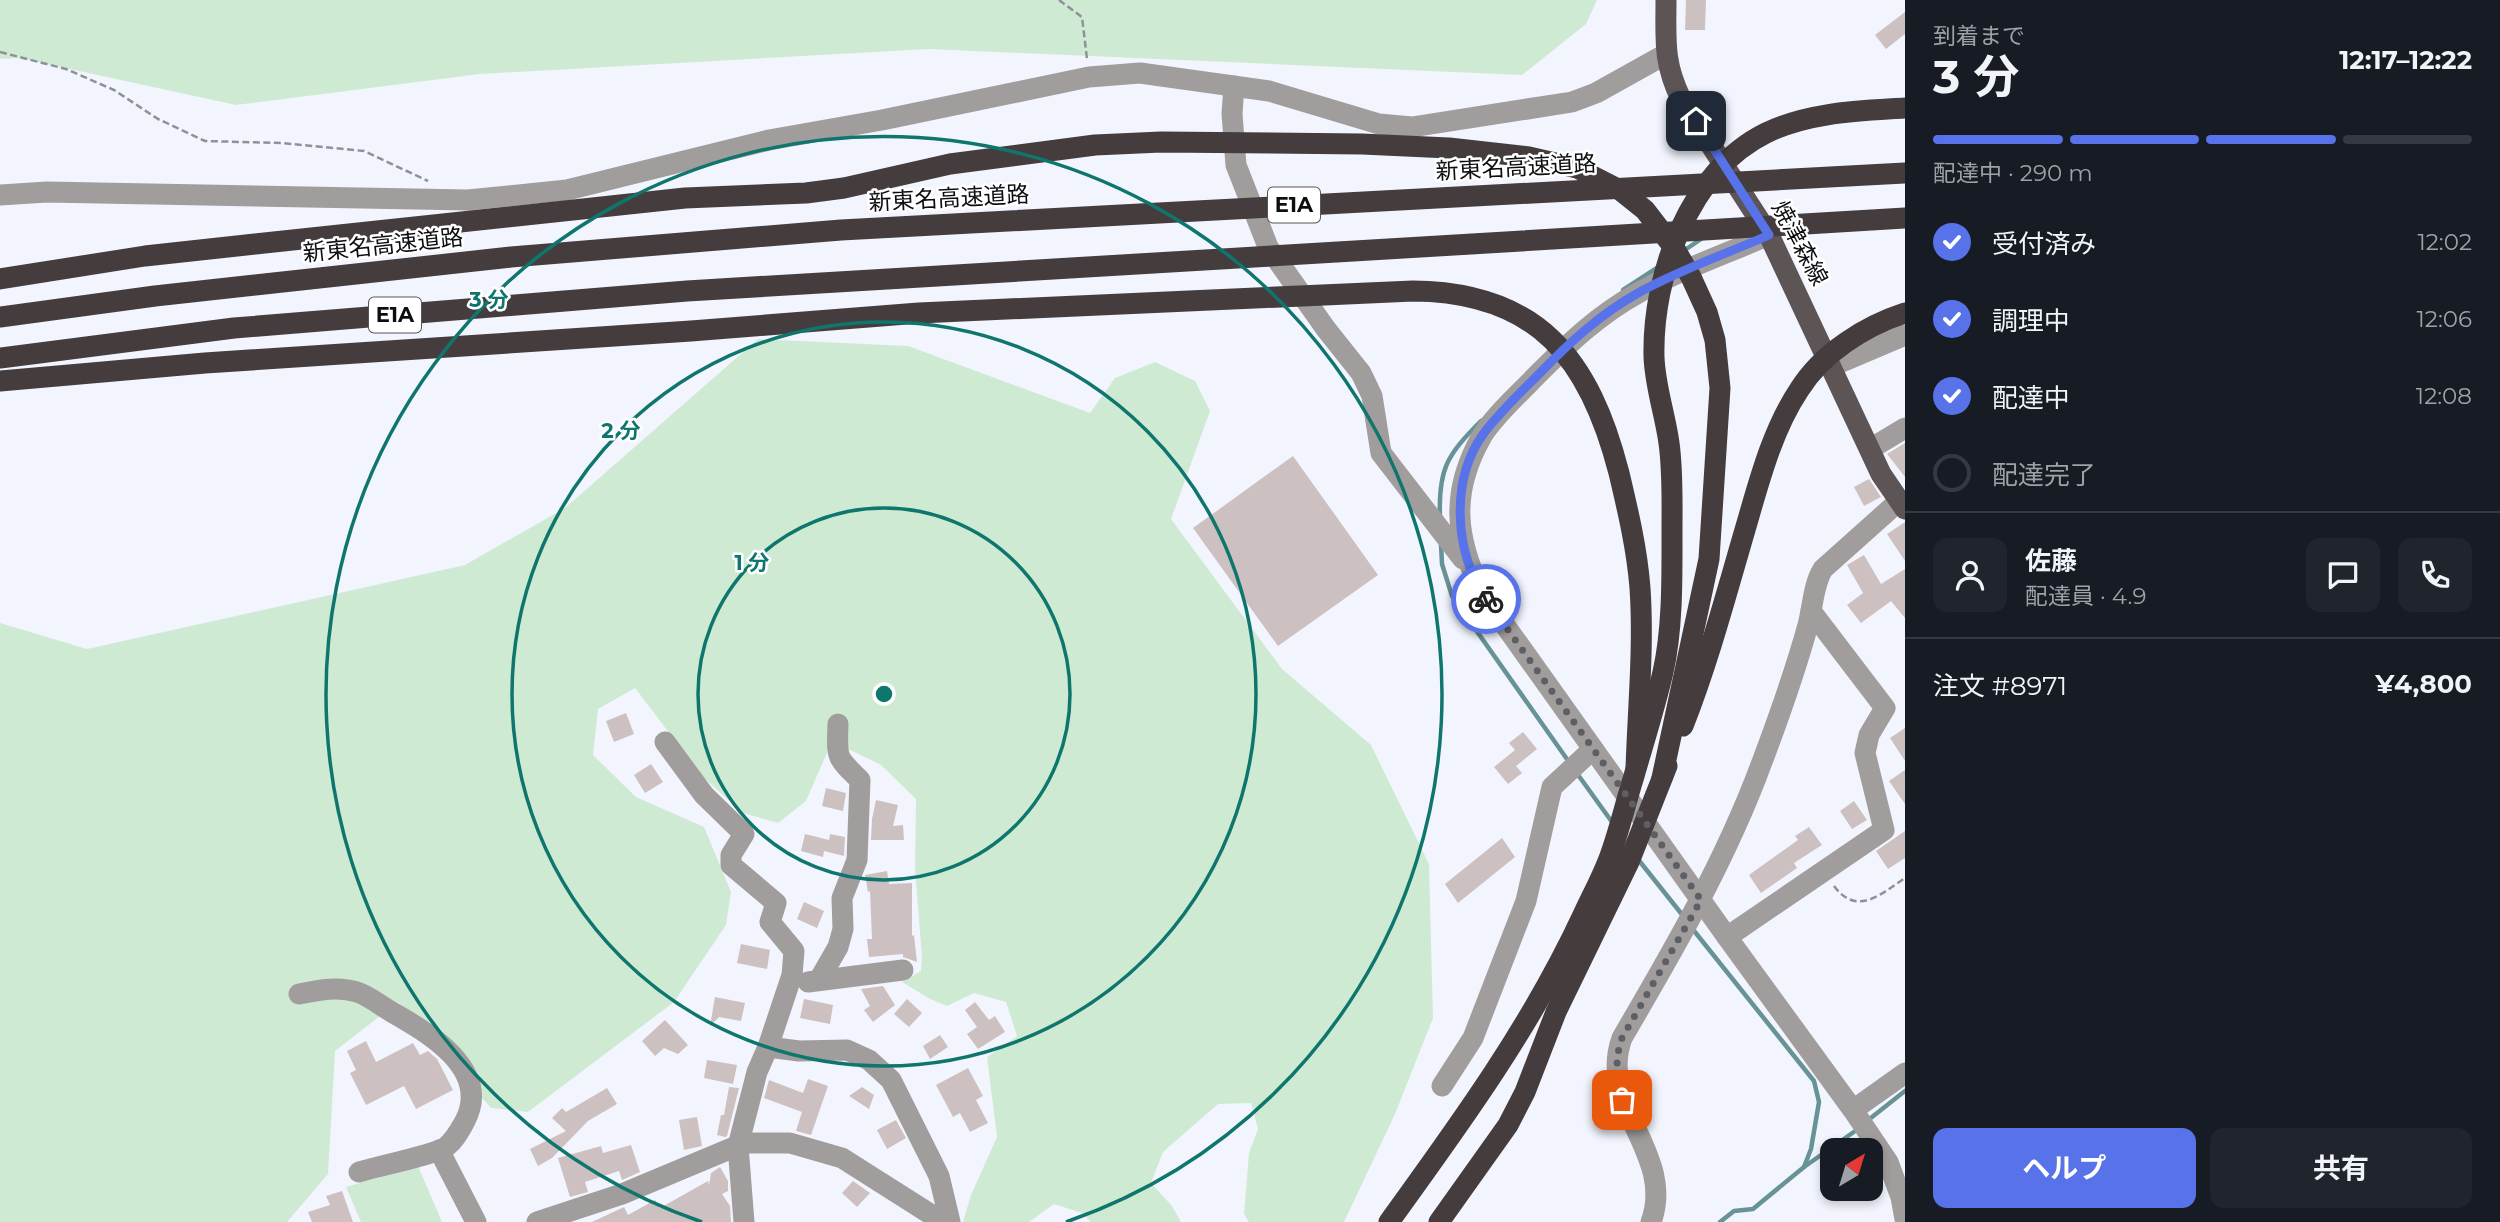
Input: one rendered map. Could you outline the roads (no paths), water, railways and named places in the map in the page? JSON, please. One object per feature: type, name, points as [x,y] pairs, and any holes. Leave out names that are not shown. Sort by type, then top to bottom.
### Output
[{"type":"highway","points":[[1439,1222],[1508,1125],[1525,1092],[1620,858],[1636,768],[1664,669],[1667,634],[1672,537],[1670,445],[1654,362],[1657,305],[1672,247],[1711,179],[1741,150],[1768,132],[1823,115],[1905,108]]},
{"type":"highway","points":[[0,279],[157,255],[685,198],[806,193],[845,188],[950,164],[1096,145],[1161,142],[1362,144],[1449,148],[1529,157],[1577,168],[1620,190],[1645,209],[1675,249],[1691,277],[1707,312],[1715,340],[1720,388],[1719,434],[1709,559],[1661,778]]},
{"type":"highway","name":"新東名高速道路","points":[[0,317],[155,296],[511,257],[841,230],[1905,173]]},
{"type":"highway","name":"E1A","points":[[0,358],[234,328],[687,291],[791,287],[1905,218]]},
{"type":"highway","points":[[0,381],[205,363],[919,313],[1413,291],[1453,293],[1501,307],[1533,324],[1552,339],[1583,377],[1609,437],[1626,503],[1640,587],[1636,768]]},
{"type":"highway","points":[[1389,1222],[1533,1013],[1620,858],[1661,778],[1700,684],[1757,489],[1780,426],[1799,389],[1819,365],[1858,334],[1905,313]]},
{"type":"main road","name":"焼津森線","points":[[1666,0],[1666,54],[1670,75],[1681,99],[1769,235],[1881,474],[1902,506]]},
{"type":"street","points":[[0,195],[47,192],[468,200],[567,190],[769,140],[882,120],[1089,76],[1140,74],[1269,91],[1379,124],[1412,127],[1572,102],[1596,93],[1666,54]]},
{"type":"street","points":[[1234,86],[1236,165],[1268,247],[1361,373],[1372,396],[1381,453],[1469,566]]},
{"type":"street","points":[[1769,235],[1640,292],[1607,312],[1571,340],[1483,435],[1463,482],[1460,505],[1462,543],[1482,593],[1873,1140],[1892,1172],[1905,1219]]},
{"type":"street","points":[[1832,366],[1905,335]]},
{"type":"street","points":[[1870,449],[1905,428]]},
{"type":"street","points":[[1651,1222],[1657,1207],[1655,1180],[1649,1154],[1622,1100],[1615,1068],[1616,1053],[1701,900],[1732,836],[1786,698],[1819,576],[1823,569],[1902,506]]},
{"type":"street","points":[[1727,937],[1884,830],[1865,753],[1870,735],[1885,708],[1811,611]]},
{"type":"street","points":[[819,980],[838,947],[843,929],[842,898],[857,860],[860,779],[839,759],[838,724]]},
{"type":"street","points":[[665,742],[704,795],[744,834],[731,855],[731,865],[776,903],[770,922],[794,951],[789,984],[757,1072],[738,1146],[744,1222]]},
{"type":"street","points":[[1442,1086],[1473,1038],[1521,913],[1552,787],[1593,749]]},
{"type":"street","points":[[789,984],[903,970]]},
{"type":"street","points":[[299,994],[330,988],[358,993],[415,1025],[449,1051],[467,1074],[472,1095],[468,1115],[457,1136],[444,1149],[359,1172]]},
{"type":"street","points":[[768,1047],[799,1051],[847,1050],[869,1060],[891,1080],[939,1176],[950,1222]]},
{"type":"street","points":[[1853,1110],[1905,1073]]},
{"type":"street","points":[[537,1222],[622,1194],[744,1143],[790,1143],[842,1158],[943,1222]]},
{"type":"street","points":[[439,1150],[476,1222]]},
{"type":"waterway","points":[[1682,252],[1701,239]]},
{"type":"waterway","points":[[1623,290],[1660,266]]},
{"type":"waterway","points":[[1440,518],[1441,487],[1447,464],[1460,444],[1481,421]]},
{"type":"waterway","points":[[1441,544],[1442,564],[1452,596],[1569,762]]},
{"type":"waterway","points":[[1576,772],[1612,822]]},
{"type":"waterway","points":[[1637,858],[1684,917]]},
{"type":"waterway","points":[[1691,927],[1814,1081],[1819,1102],[1811,1149],[1804,1167]]},
{"type":"waterway","points":[[1867,1121],[1905,1091]]},
{"type":"waterway","points":[[1720,1222],[1734,1211],[1753,1209],[1804,1167],[1858,1129]]}]
